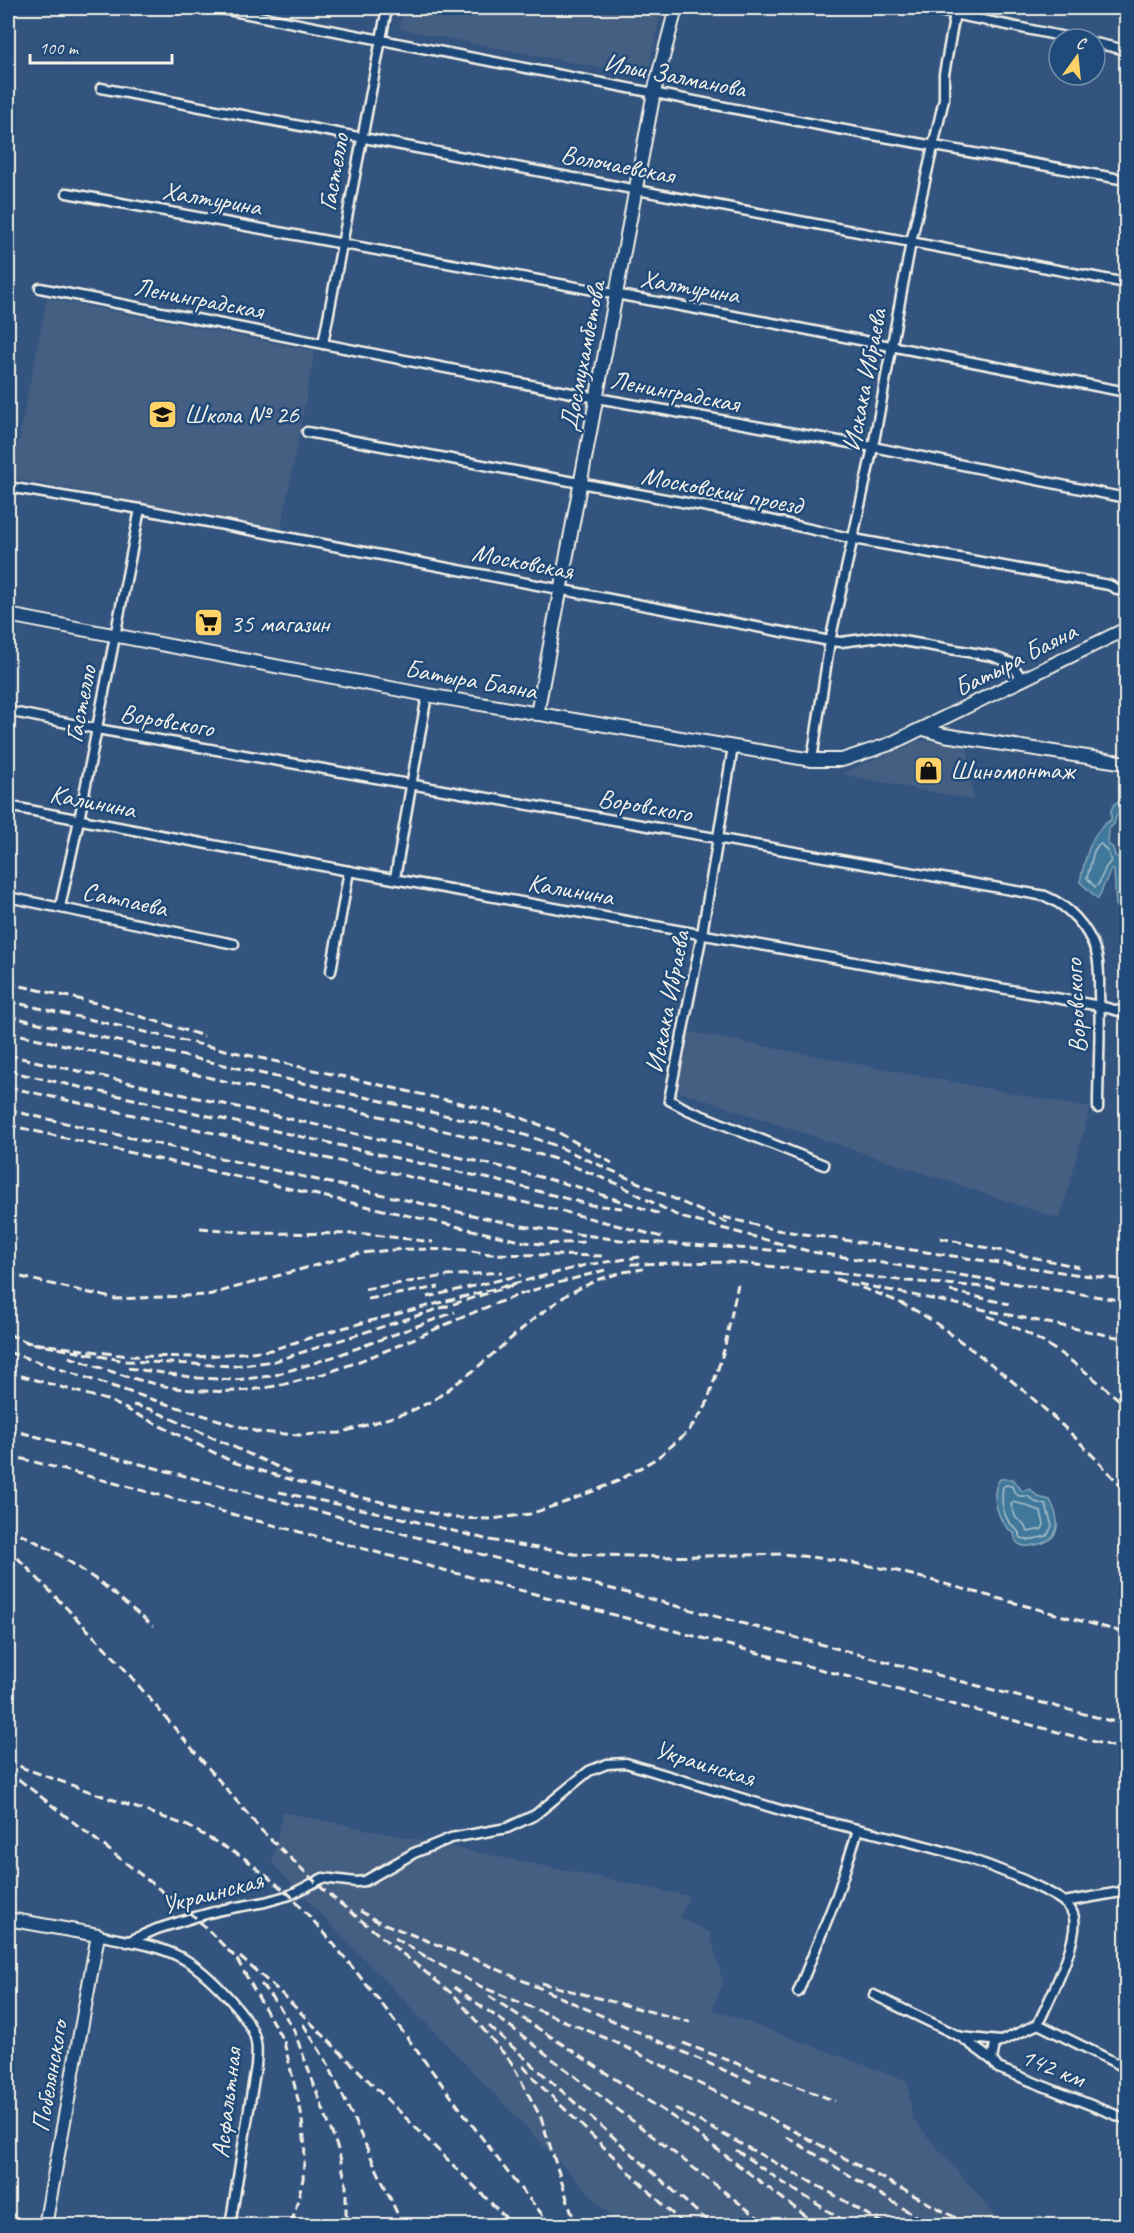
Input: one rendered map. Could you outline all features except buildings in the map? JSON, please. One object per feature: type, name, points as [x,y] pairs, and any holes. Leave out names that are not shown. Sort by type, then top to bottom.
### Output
[{"type":"street","name":"Ильи Залманова","points":[[217,8],[838,129],[1126,180]]},
{"type":"street","name":"Гастелло","points":[[323,344],[379,40],[387,8]]},
{"type":"street","name":"Досмухамбетова","points":[[537,714],[654,92],[676,8]]},
{"type":"street","points":[[924,8],[956,10],[1047,32]]},
{"type":"street","name":"Искака Ибраева","points":[[812,760],[830,641],[873,447],[911,242],[944,99],[944,74],[956,10]]},
{"type":"street","points":[[1107,46],[1126,50]]},
{"type":"street","name":"Волочаевская","points":[[101,88],[1126,283]]},
{"type":"street","name":"Халтурина","points":[[67,193],[616,294],[1126,392]]},
{"type":"street","name":"Ленинградская","points":[[40,288],[597,398],[873,447],[1126,498]]},
{"type":"street","name":"Московский проезд","points":[[307,432],[1109,585],[1126,594]]},
{"type":"street","name":"Московская","points":[[8,487],[140,509],[830,641],[841,642],[879,637],[992,656],[1011,663],[1022,679]]},
{"type":"street","name":"Гастелло","points":[[60,907],[140,509]]},
{"type":"street","name":"Батыра Баяна","points":[[8,615],[427,695],[812,760],[842,760],[856,757],[924,729],[1126,629]]},
{"type":"street","points":[[395,878],[427,695]]},
{"type":"street","name":"Воровского","points":[[8,711],[97,729],[1051,899],[1067,909],[1084,929],[1098,963],[1100,1005],[1098,1108]]},
{"type":"street","name":"Батыра Баяна","points":[[924,729],[944,735],[1126,763]]},
{"type":"street","name":"Искака Ибраева","points":[[734,747],[702,934],[669,1100],[688,1110],[824,1165]]},
{"type":"street","name":"Калинина","points":[[8,806],[349,871],[1100,1005],[1126,1012]]},
{"type":"street","points":[[331,971],[349,871]]},
{"type":"street","name":"Сатпаева","points":[[8,897],[234,944]]},
{"type":"street","name":"Украинская","points":[[128,1942],[157,1929],[195,1917],[290,1895],[323,1878],[365,1881],[414,1853],[451,1838],[507,1828],[535,1815],[589,1771],[607,1764],[626,1763],[778,1809],[858,1830],[908,1840],[988,1864],[1064,1902]]},
{"type":"street","points":[[798,1992],[837,1895],[858,1830]]},
{"type":"street","points":[[1126,1891],[1064,1902],[1074,1916],[1073,1932],[1062,1974],[1038,2024],[1126,2068]]},
{"type":"street","points":[[8,1919],[98,1935]]},
{"type":"street","name":"Асфальтная","points":[[98,1935],[160,1949],[179,1956],[224,1992],[252,2030],[258,2053],[230,2226]]},
{"type":"street","name":"Побелянского","points":[[45,2226],[98,1935]]},
{"type":"street","points":[[874,1995],[961,2037],[992,2060]]},
{"type":"street","name":"142 км","points":[[1038,2024],[995,2044],[992,2060],[998,2068],[1126,2119]]},
{"type":"street","points":[[961,2037],[1001,2041]]},
{"type":"shaded area","points":[[404,8],[662,8],[647,77],[399,29]]},
{"type":"shaded area","name":"Школа № 26","points":[[47,298],[315,351],[281,529],[11,478]]},
{"type":"shaded area","points":[[933,740],[967,746],[973,800],[841,774],[918,741]]},
{"type":"shaded area","points":[[690,1032],[1090,1108],[1060,1219],[678,1091]]},
{"type":"shaded area","points":[[283,1812],[689,1896],[680,1917],[710,1933],[723,1983],[712,2009],[908,2081],[912,2118],[1004,2225],[620,2225],[272,1863]]},
{"type":"water","points":[[1120,801],[1124,806],[1109,829],[1108,844],[1113,848],[1115,856],[1121,858],[1126,852],[1126,928],[1116,906],[1114,870],[1111,869],[1098,899],[1080,882],[1093,839],[1098,831],[1111,820],[1111,810],[1115,803]]},
{"type":"water","points":[[1000,1479],[1013,1479],[1022,1491],[1030,1489],[1038,1497],[1050,1500],[1056,1515],[1057,1528],[1050,1539],[1030,1546],[1018,1543],[997,1508],[995,1492]]},
{"type":"railway","points":[[8,983],[100,1004],[204,1036]]},
{"type":"railway","points":[[8,1001],[513,1115],[554,1130],[612,1163]]},
{"type":"railway","points":[[8,1016],[510,1130],[557,1146],[730,1224]]},
{"type":"railway","points":[[8,1032],[507,1145],[555,1159],[618,1184],[680,1217],[812,1252],[1126,1301]]},
{"type":"railway","points":[[8,1055],[502,1167],[578,1187],[660,1214]]},
{"type":"railway","points":[[8,1071],[499,1181],[591,1205],[622,1208]]},
{"type":"railway","points":[[8,1087],[558,1210],[662,1237]]},
{"type":"railway","points":[[8,1110],[521,1226],[627,1241],[785,1251]]},
{"type":"railway","points":[[8,1125],[525,1242],[542,1244],[585,1242]]},
{"type":"railway","points":[[723,1217],[777,1230],[1126,1280]]},
{"type":"railway","points":[[200,1228],[253,1233],[366,1234],[433,1242]]},
{"type":"railway","points":[[940,1238],[1079,1267]]},
{"type":"railway","points":[[8,1274],[116,1299],[208,1295],[360,1253],[404,1249],[466,1250],[490,1254],[602,1256]]},
{"type":"railway","points":[[513,1285],[275,1361],[234,1366],[126,1361],[25,1342],[128,1356],[197,1357],[271,1350],[335,1330],[586,1265],[640,1257]]},
{"type":"railway","points":[[631,1264],[727,1262],[845,1274]]},
{"type":"railway","points":[[8,1352],[258,1432],[299,1435],[340,1433],[409,1412],[434,1400],[473,1371],[536,1317],[568,1294],[597,1280],[643,1269]]},
{"type":"railway","points":[[69,1357],[130,1377],[176,1388],[235,1391],[276,1386],[317,1376],[357,1362],[513,1297],[605,1270]]},
{"type":"railway","points":[[365,1289],[446,1276],[502,1272]]},
{"type":"railway","points":[[838,1273],[997,1288]]},
{"type":"railway","points":[[427,1297],[521,1275]]},
{"type":"railway","points":[[836,1279],[908,1307],[978,1354],[1056,1419],[1126,1492]]},
{"type":"railway","points":[[8,1372],[110,1401],[233,1462],[268,1473],[328,1490],[454,1518],[492,1519],[530,1514],[618,1481],[657,1458],[688,1432],[706,1406],[724,1350],[738,1284]]},
{"type":"railway","points":[[859,1284],[1126,1339]]},
{"type":"railway","points":[[368,1299],[439,1287]]},
{"type":"railway","points":[[950,1291],[1009,1304]]},
{"type":"railway","points":[[128,1368],[198,1378],[234,1380],[272,1376],[336,1356],[455,1312]]},
{"type":"railway","points":[[987,1316],[1043,1342],[1095,1379],[1126,1406]]},
{"type":"railway","points":[[8,1334],[32,1344]]},
{"type":"railway","points":[[133,1405],[150,1409],[293,1474]]},
{"type":"railway","points":[[8,1429],[1126,1725]]},
{"type":"railway","points":[[8,1455],[1126,1750]]},
{"type":"railway","points":[[279,1492],[394,1516],[489,1540],[574,1554],[662,1557],[784,1554],[837,1560],[897,1571],[1126,1633]]},
{"type":"railway","points":[[8,1527],[55,1552],[101,1583],[153,1626]]},
{"type":"railway","points":[[8,1548],[116,1659],[262,1831],[326,1892],[455,1996],[511,2062],[541,2118],[576,2226]]},
{"type":"railway","points":[[8,1759],[23,1768],[188,1826],[244,1858],[290,1895],[379,2000],[515,2182],[552,2226]]},
{"type":"railway","points":[[8,1771],[195,1917],[236,1958],[284,2042],[301,2112],[305,2146],[303,2179],[291,2226]]},
{"type":"railway","points":[[360,1911],[377,1921],[479,1961],[755,2084]]},
{"type":"railway","points":[[395,1938],[433,1961]]},
{"type":"railway","points":[[240,1957],[278,1990],[514,2226]]},
{"type":"railway","points":[[427,1958],[482,1987],[613,2041],[783,2125],[971,2226]]},
{"type":"railway","points":[[541,1983],[690,2022]]},
{"type":"railway","points":[[261,1984],[293,2028],[339,2152],[346,2184],[346,2226]]},
{"type":"railway","points":[[454,1987],[511,2027],[769,2226]]},
{"type":"railway","points":[[489,1996],[685,2125],[819,2226]]},
{"type":"railway","points":[[303,2024],[328,2064],[403,2226]]},
{"type":"railway","points":[[489,2026],[713,2226]]},
{"type":"railway","points":[[683,2043],[835,2101]]},
{"type":"railway","points":[[523,2066],[685,2226]]},
{"type":"railway","points":[[675,2108],[887,2226]]},
{"type":"railway","points":[[787,2137],[932,2226]]},
{"type":"railway","points":[[736,2150],[852,2226]]},
{"type":"place","name":"Школа № 26","points":[[163,414]]},
{"type":"place","name":"35 магазин","points":[[209,623]]},
{"type":"place","name":"Шиномонтаж","points":[[929,770]]}]
